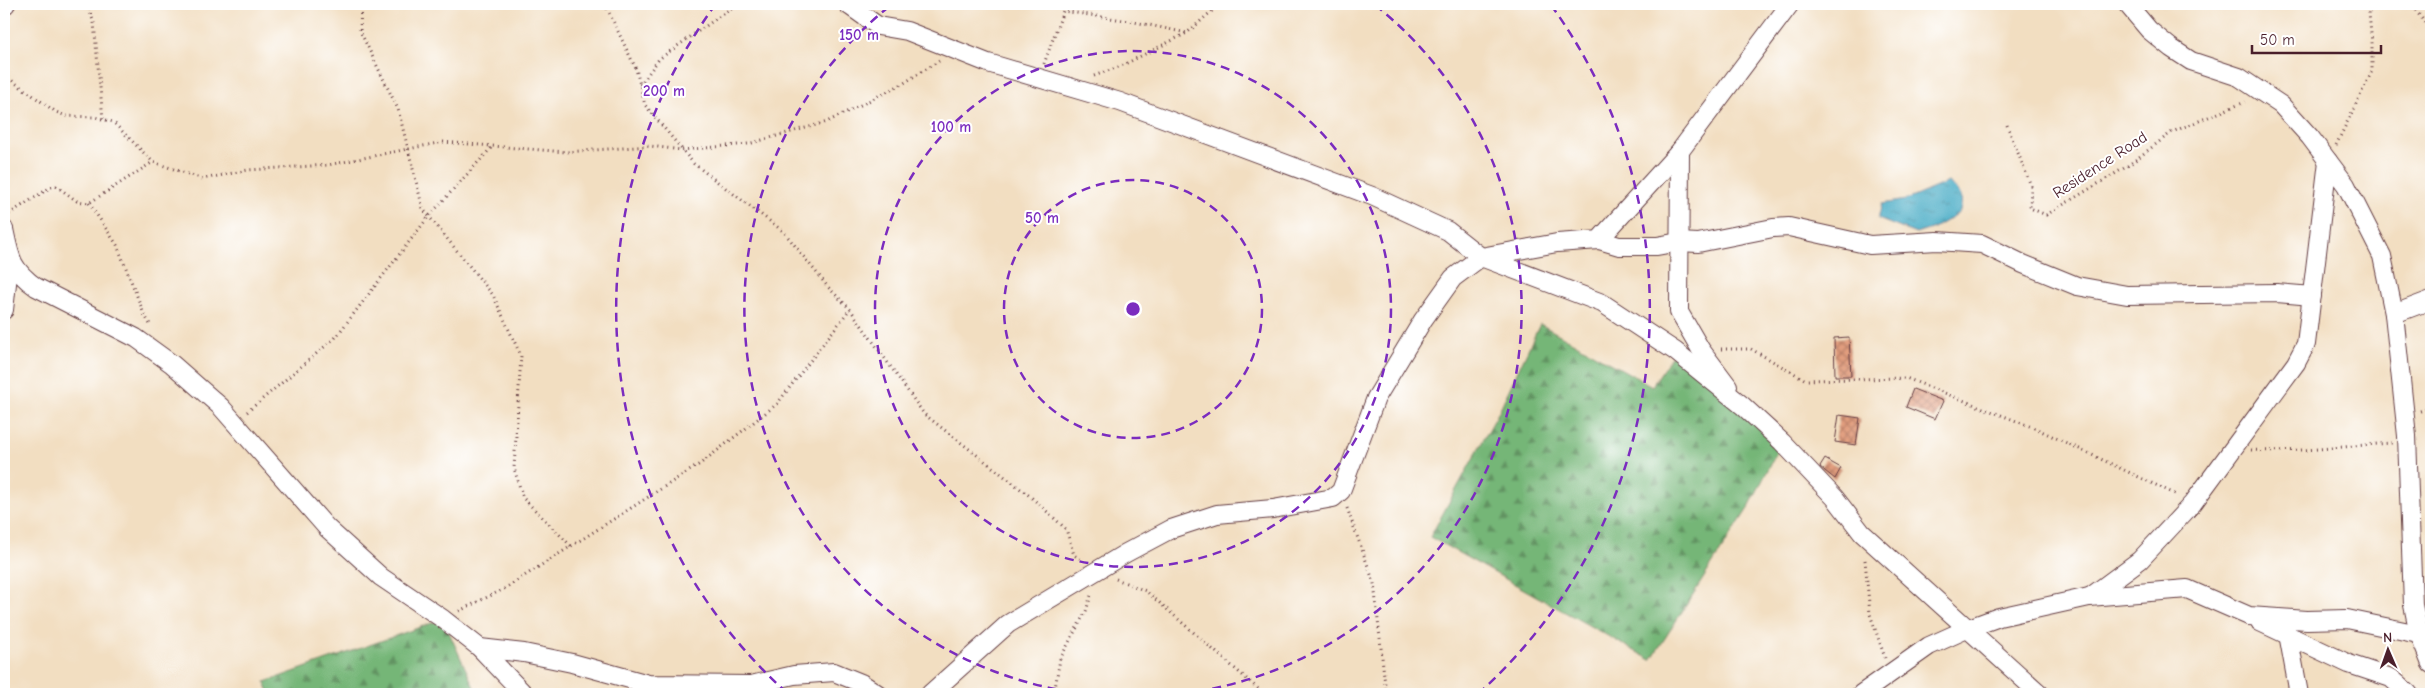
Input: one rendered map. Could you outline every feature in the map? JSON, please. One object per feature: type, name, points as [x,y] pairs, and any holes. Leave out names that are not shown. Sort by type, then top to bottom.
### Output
[{"type":"street","points":[[847,4],[878,26],[907,31],[954,52],[1120,102],[1372,196],[1448,231],[1481,257],[1602,303],[1675,351],[1743,406],[1782,442],[1835,498],[1862,533],[2040,694]]},
{"type":"street","points":[[1599,240],[1680,150],[1790,4]]},
{"type":"street","points":[[2127,4],[2149,30],[2191,61],[2240,77],[2281,105],[2310,137],[2346,185],[2382,256],[2394,314],[2408,442],[2413,605],[2425,636],[2431,664]]},
{"type":"street","points":[[1680,150],[1679,312],[1701,350],[1743,406]]},
{"type":"street","points":[[2089,597],[2140,560],[2193,503],[2296,363],[2306,344],[2328,161]]},
{"type":"street","points":[[930,694],[1008,624],[1126,553],[1171,529],[1218,514],[1273,509],[1333,498],[1341,490],[1376,398],[1423,320],[1451,280],[1481,257],[1557,243],[1599,240],[1619,246],[1657,246],[1679,242],[1698,243],[1773,228],[1789,227],[1870,245],[1937,241],[1982,244],[2023,264],[2077,286],[2128,295],[2277,293],[2312,296]]},
{"type":"street","points":[[4,229],[10,257],[21,277],[36,287],[136,338],[172,364],[221,407],[327,528],[381,577],[443,619],[480,648],[524,694]]},
{"type":"street","points":[[4,310],[10,257]]},
{"type":"street","points":[[2394,314],[2431,300]]},
{"type":"street","points":[[1861,694],[1929,646],[1999,617],[2089,597],[2187,589],[2288,634],[2349,664],[2391,678],[2403,692]]},
{"type":"street","points":[[2249,616],[2307,620],[2347,619],[2425,636]]},
{"type":"street","points":[[2288,634],[2299,694]]},
{"type":"street","points":[[480,648],[524,653],[572,663],[648,684],[751,684],[794,675],[834,672],[861,683],[878,694]]},
{"type":"path","points":[[87,4],[94,23],[103,119]]},
{"type":"path","points":[[361,4],[360,31],[398,110],[423,209],[493,295],[521,356],[514,468],[523,498],[571,546]]},
{"type":"path","points":[[605,4],[636,69],[645,105],[694,164],[784,232],[828,287],[850,309],[924,414],[1032,497],[1066,529],[1074,554],[1097,572],[1146,591],[1264,694]]},
{"type":"path","points":[[640,85],[658,59],[737,4]]},
{"type":"path","points":[[1066,87],[1121,66],[1187,33],[1220,4]]},
{"type":"path","points":[[2328,161],[2372,71],[2372,43],[2368,4]]},
{"type":"path","points":[[2408,4],[2414,7],[2431,30]]},
{"type":"path","points":[[1039,78],[1063,11],[1130,21],[1187,33]]},
{"type":"path","points":[[4,75],[56,112],[66,116],[103,119],[118,126],[153,162],[203,179],[248,170],[328,165],[443,142],[566,152],[650,146],[682,150],[748,144],[827,122],[904,83],[954,52]]},
{"type":"path","name":"Residence Road","points":[[2007,125],[2031,186],[2030,208],[2046,215],[2126,167],[2172,132],[2264,94]]},
{"type":"path","points":[[234,423],[334,338],[429,216],[493,146]]},
{"type":"path","points":[[89,203],[153,162]]},
{"type":"path","points":[[4,217],[51,187],[56,186],[77,200],[89,203],[117,245],[144,314],[153,330]]},
{"type":"path","points":[[443,619],[504,589],[700,464],[777,404],[850,309]]},
{"type":"path","points":[[1701,350],[1751,349],[1806,380],[1906,378],[2037,429],[2193,503]]},
{"type":"path","points":[[2233,449],[2287,452],[2408,442]]},
{"type":"path","points":[[1341,490],[1374,583],[1386,694]]},
{"type":"path","points":[[1862,533],[1870,614],[1890,674]]},
{"type":"path","points":[[1054,694],[1060,659],[1086,611],[1097,572]]},
{"type":"green space","points":[[1540,324],[1652,386],[1675,351],[1782,442],[1749,507],[1651,660],[1430,537],[1497,415]]},
{"type":"green space","points":[[443,619],[477,694],[270,694],[265,682]]},
{"type":"water","points":[[1948,182],[1960,195],[1961,208],[1959,213],[1934,228],[1916,234],[1878,219],[1882,204],[1906,200]]},
{"type":"building","points":[[1849,337],[1851,376],[1835,376],[1834,338]]},
{"type":"building","points":[[1913,389],[1943,401],[1935,419],[1906,407]]},
{"type":"building","points":[[1839,415],[1860,418],[1856,445],[1835,442]]},
{"type":"building","points":[[1825,459],[1841,468],[1835,479],[1820,467]]}]
